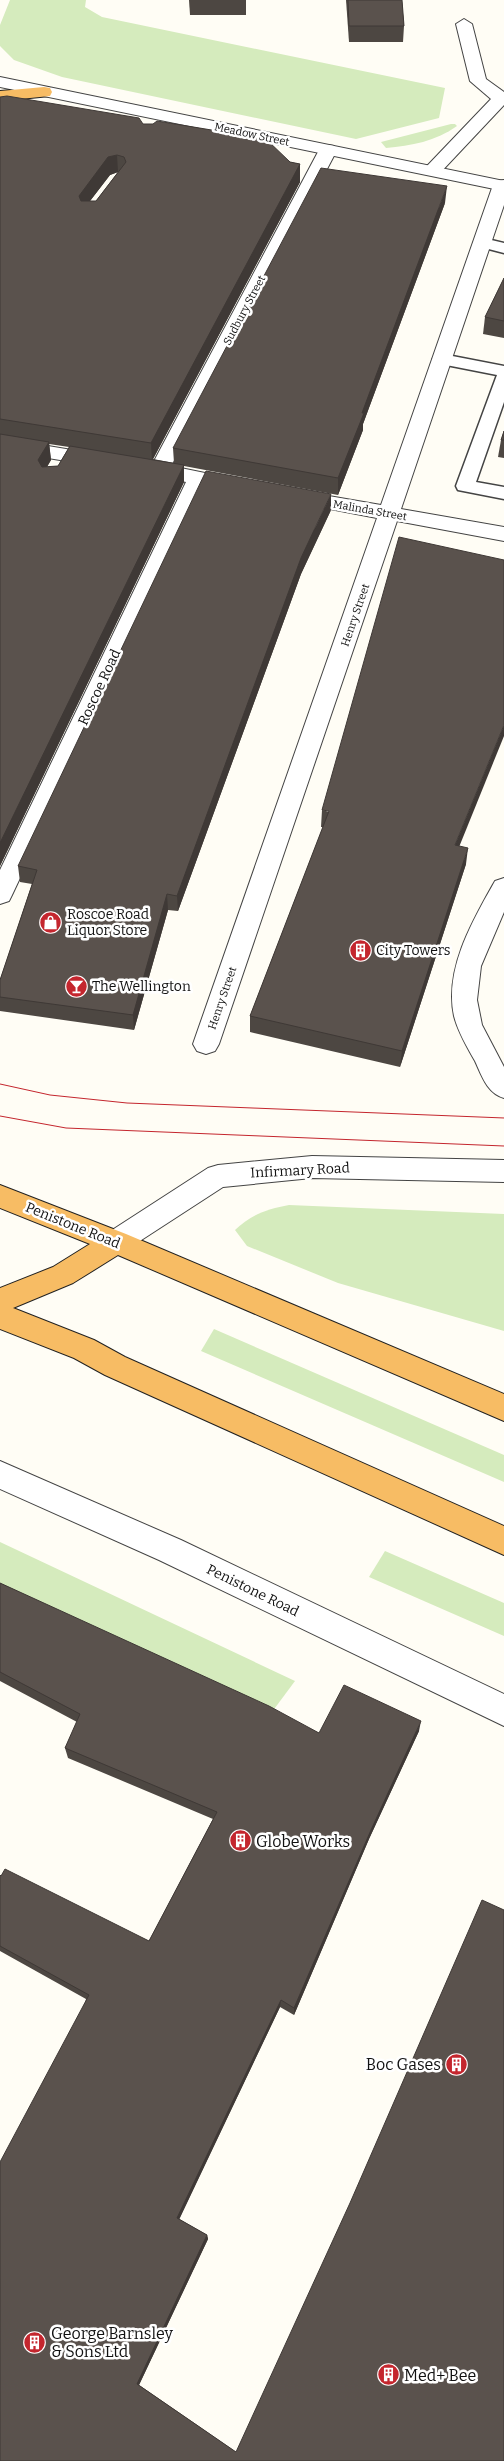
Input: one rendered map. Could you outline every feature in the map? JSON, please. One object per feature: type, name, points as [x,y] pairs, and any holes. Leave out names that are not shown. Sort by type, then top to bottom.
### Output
[{"type":"highway","points":[[0,96],[44,92]]},
{"type":"highway","name":"Penistone Road","points":[[0,1196],[116,1242],[504,1408]]},
{"type":"highway","points":[[0,1300],[63,1276],[116,1242]]},
{"type":"highway","points":[[0,1316],[84,1349],[115,1366],[504,1541]]},
{"type":"street","points":[[433,170],[503,98],[478,81],[464,24]]},
{"type":"street","name":"Meadow Street","points":[[0,82],[503,185]]},
{"type":"street","name":"Sudbury Street","points":[[159,470],[328,150]]},
{"type":"street","name":"Henry Street","points":[[206,1044],[503,185]]},
{"type":"street","name":"Malinda Street","points":[[0,444],[60,463],[126,465],[159,470],[198,479],[504,534]]},
{"type":"street","name":"Roscoe Road","points":[[0,895],[198,479]]},
{"type":"street","points":[[504,887],[474,951],[466,979],[467,1017],[497,1079],[504,1088]]},
{"type":"street","name":"Infirmary Road","points":[[116,1242],[218,1176],[312,1167],[504,1171]]},
{"type":"street","name":"Penistone Road","points":[[0,1475],[170,1550],[504,1710]]},
{"type":"lane","points":[[154,130],[164,116]]},
{"type":"lane","points":[[483,244],[504,248]]},
{"type":"lane","points":[[442,359],[504,371]]},
{"type":"lane","points":[[504,377],[465,486],[504,493]]},
{"type":"green space","points":[[10,0],[86,0],[85,7],[102,17],[445,88],[439,118],[356,139],[62,77],[14,60],[0,46],[0,25]]},
{"type":"green space","points":[[451,124],[457,126],[423,142],[386,148],[381,142]]},
{"type":"green space","points":[[289,1205],[504,1214],[504,1331],[338,1283],[247,1246],[235,1230],[241,1224],[260,1213]]},
{"type":"green space","points":[[214,1329],[504,1455],[504,1482],[201,1351]]},
{"type":"green space","points":[[0,1542],[295,1681],[269,1716],[0,1593]]},
{"type":"green space","points":[[385,1551],[504,1603],[504,1636],[369,1577]]},
{"type":"building","points":[[348,0],[402,0],[404,26],[349,26]]},
{"type":"building","points":[[7,96],[139,118],[143,124],[153,124],[157,121],[266,139],[290,162],[300,164],[151,443],[0,419],[0,97]],"holes":[[[117,155],[124,157],[126,162],[96,201],[81,201],[79,196],[108,157]]]},
{"type":"building","points":[[321,168],[447,186],[362,413],[364,413],[338,478],[173,448]]},
{"type":"building","points":[[504,278],[504,321],[485,317]]},
{"type":"building","points":[[0,434],[49,442],[38,460],[42,467],[58,466],[70,446],[184,465],[0,843]]},
{"type":"building","points":[[206,471],[331,494],[301,558],[177,896],[167,894],[133,1015],[0,997],[0,980],[37,870],[18,866]]},
{"type":"building","points":[[399,537],[504,560],[504,725],[455,845],[468,848],[402,1051],[250,1016],[329,811],[322,810]]},
{"type":"building","points":[[0,1583],[269,1706],[319,1733],[344,1685],[421,1721],[371,1830],[294,2008],[281,2000],[177,2218],[207,2235],[137,2384],[236,2452],[350,2203],[482,1900],[504,1910],[504,2461],[0,2461],[0,2162],[89,1995],[0,1946],[0,1875],[5,1869],[149,1941],[217,1812],[65,1748],[80,1714],[0,1672]]},
{"type":"tram line","points":[[0,1084],[50,1095],[127,1103],[504,1118]]},
{"type":"tram line","points":[[0,1116],[66,1128],[504,1146]]},
{"type":"place","name":"Roscoe Road Liquor Store","points":[[51,922]]},
{"type":"place","name":"City Towers","points":[[360,950]]},
{"type":"place","name":"The Wellington","points":[[76,986]]},
{"type":"place","name":"Globe Works","points":[[240,1841]]},
{"type":"place","name":"Boc Gases","points":[[457,2064]]},
{"type":"place","name":"George Barnsley & Sons Ltd","points":[[35,2342]]},
{"type":"place","name":"Med+ Bee","points":[[388,2375]]}]
